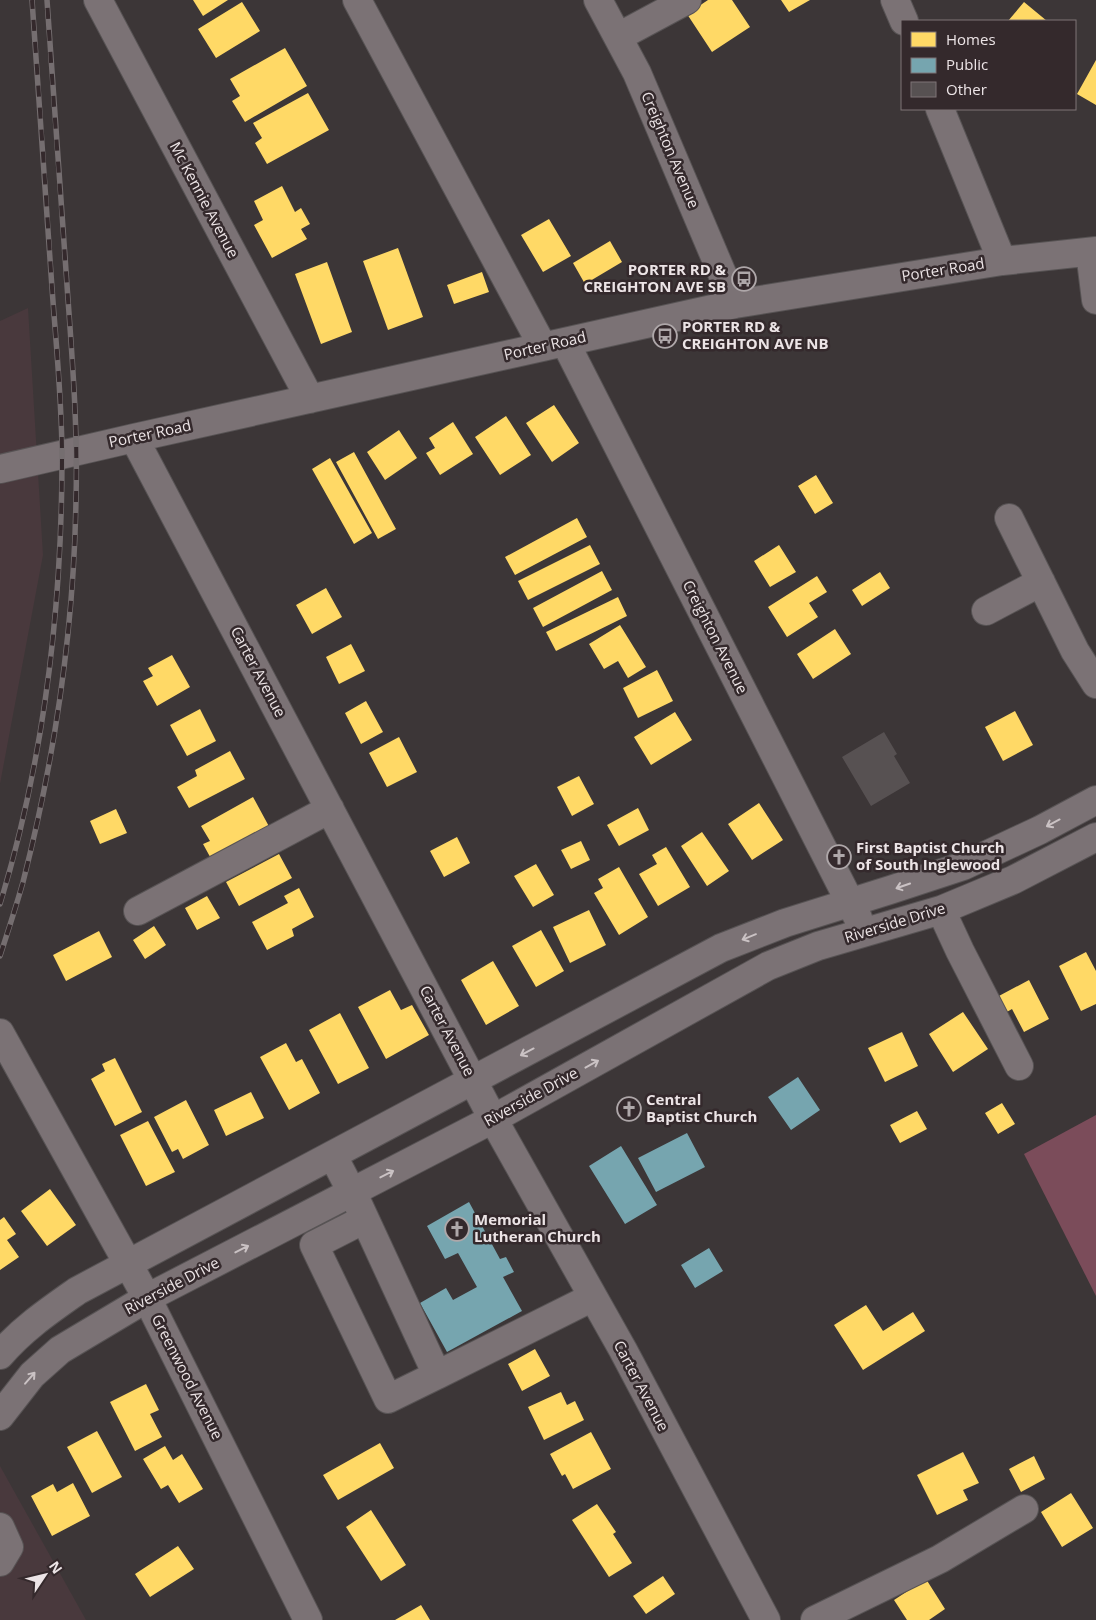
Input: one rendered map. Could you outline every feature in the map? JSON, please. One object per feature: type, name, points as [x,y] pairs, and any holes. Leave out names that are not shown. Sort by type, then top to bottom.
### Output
[{"type":"street","name":"Mc Kennie Avenue","points":[[98,0],[310,399]]},
{"type":"street","name":"Creighton Avenue","points":[[357,0],[554,344],[865,932]]},
{"type":"street","name":"Creighton Avenue","points":[[598,0],[637,73],[735,304]]},
{"type":"street","points":[[618,37],[687,0]]},
{"type":"street","points":[[895,0],[904,20]]},
{"type":"street","points":[[940,110],[1002,261]]},
{"type":"street","name":"Porter Road","points":[[1,465],[134,438],[735,304],[1002,261],[1093,252]]},
{"type":"street","points":[[1093,252],[1096,300]]},
{"type":"street","name":"Carter Avenue","points":[[134,438],[494,1119],[593,1297],[766,1620]]},
{"type":"street","points":[[1009,518],[1075,651],[1096,684]]},
{"type":"street","points":[[986,611],[1041,582]]},
{"type":"street","points":[[0,1355],[10,1343],[39,1318],[77,1291],[721,948],[785,923],[963,866],[1040,830],[1096,800]]},
{"type":"street","points":[[138,912],[330,809]]},
{"type":"street","name":"Riverside Drive","points":[[0,1416],[32,1375],[60,1350],[147,1298],[494,1119],[768,966],[818,946],[941,910],[1013,880],[1096,837]]},
{"type":"street","points":[[941,910],[1019,1066]]},
{"type":"street","name":"Greenwood Avenue","points":[[0,1033],[147,1298],[308,1620]]},
{"type":"street","points":[[333,1156],[365,1219],[437,1375]]},
{"type":"street","points":[[365,1219],[314,1245],[388,1398],[593,1297]]},
{"type":"street","points":[[815,1620],[940,1559],[1024,1509]]},
{"type":"street","points":[[0,1527],[9,1547],[0,1562]]},
{"type":"shaded area","points":[[28,308],[43,555],[0,784],[0,321]]},
{"type":"shaded area","points":[[1096,1115],[1096,1296],[1024,1154]]},
{"type":"shaded area","points":[[0,1466],[86,1620],[0,1620]]},
{"type":"building: Homes","points":[[193,0],[228,0],[203,16]]},
{"type":"building: Homes","points":[[708,0],[732,0],[750,27],[712,52],[687,14]]},
{"type":"building: Homes","points":[[781,0],[810,0],[789,12]]},
{"type":"building: Homes","points":[[242,2],[260,31],[216,58],[198,29]]},
{"type":"building: Homes","points":[[1024,2],[1046,20],[1009,20]]},
{"type":"building: Homes","points":[[285,48],[307,86],[245,122],[232,101],[240,96],[230,79]]},
{"type":"building: Homes","points":[[1096,60],[1096,105],[1077,94]]},
{"type":"building: Homes","points":[[308,93],[329,130],[267,164],[255,143],[262,138],[253,123]]},
{"type":"building: Homes","points":[[282,186],[295,212],[301,208],[310,224],[301,229],[307,239],[272,258],[254,225],[263,220],[254,201]]},
{"type":"building: Homes","points":[[549,219],[571,256],[543,272],[521,235]]},
{"type":"building: Homes","points":[[610,241],[622,262],[585,284],[573,263]]},
{"type":"building: Homes","points":[[398,248],[423,317],[388,330],[363,261]]},
{"type":"building: Homes","points":[[327,262],[352,332],[321,344],[295,274]]},
{"type":"building: Homes","points":[[482,272],[489,292],[454,304],[447,285]]},
{"type":"building: Homes","points":[[554,405],[579,443],[552,462],[526,423]]},
{"type":"building: Homes","points":[[506,416],[531,455],[500,475],[475,437]]},
{"type":"building: Homes","points":[[453,422],[473,454],[440,475],[426,453],[435,448],[429,438]]},
{"type":"building: Homes","points":[[399,430],[417,458],[385,480],[367,452]]},
{"type":"building: Homes","points":[[354,452],[396,529],[378,539],[336,462]]},
{"type":"building: Homes","points":[[330,458],[372,533],[354,544],[312,469]]},
{"type":"building: Homes","points":[[816,475],[833,503],[815,514],[798,486]]},
{"type":"building: Homes","points":[[577,518],[587,537],[515,575],[505,557]]},
{"type":"building: Homes","points":[[590,545],[600,564],[528,600],[518,581]]},
{"type":"building: Homes","points":[[779,545],[796,572],[770,587],[754,561]]},
{"type":"building: Homes","points":[[602,571],[612,590],[543,627],[533,608]]},
{"type":"building: Homes","points":[[880,572],[890,588],[862,606],[852,590]]},
{"type":"building: Homes","points":[[817,576],[827,592],[809,603],[818,617],[787,637],[768,607]]},
{"type":"building: Homes","points":[[326,588],[342,617],[312,634],[296,605]]},
{"type":"building: Homes","points":[[618,597],[627,616],[556,651],[546,632]]},
{"type":"building: Homes","points":[[620,625],[646,667],[628,678],[618,661],[604,669],[589,644]]},
{"type":"building: Homes","points":[[835,629],[851,654],[813,679],[797,654]]},
{"type":"building: Homes","points":[[351,644],[365,671],[339,684],[326,657]]},
{"type":"building: Homes","points":[[172,655],[190,687],[157,706],[143,681],[153,676],[148,668]]},
{"type":"building: Homes","points":[[657,670],[673,701],[638,718],[623,688]]},
{"type":"building: Homes","points":[[366,701],[383,732],[361,744],[345,713]]},
{"type":"building: Homes","points":[[200,709],[216,741],[187,756],[170,725]]},
{"type":"building: Homes","points":[[1015,711],[1033,745],[1003,761],[985,727]]},
{"type":"building: Homes","points":[[675,712],[692,740],[651,765],[634,737]]},
{"type":"building: Homes","points":[[399,737],[417,772],[387,787],[369,753]]},
{"type":"building: Homes","points":[[230,751],[245,779],[189,808],[177,787],[197,776],[195,770]]},
{"type":"building: Homes","points":[[579,776],[594,804],[572,816],[557,787]]},
{"type":"building: Homes","points":[[253,797],[272,832],[214,864],[203,844],[210,841],[201,826]]},
{"type":"building: Homes","points":[[759,803],[783,840],[752,860],[728,824]]},
{"type":"building: Homes","points":[[638,808],[649,830],[619,846],[607,825]]},
{"type":"building: Homes","points":[[116,809],[127,833],[100,844],[90,821]]},
{"type":"building: Homes","points":[[702,832],[729,871],[707,886],[681,846]]},
{"type":"building: Homes","points":[[457,837],[470,863],[444,877],[430,851]]},
{"type":"building: Homes","points":[[581,841],[590,860],[571,869],[561,850]]},
{"type":"building: Homes","points":[[666,847],[690,887],[658,906],[639,874],[657,864],[652,855]]},
{"type":"building: Homes","points":[[279,854],[292,878],[239,906],[226,882]]},
{"type":"building: Homes","points":[[536,864],[554,895],[533,907],[514,876]]},
{"type":"building: Homes","points":[[619,867],[648,917],[619,935],[594,893],[603,888],[598,879]]},
{"type":"building: Homes","points":[[299,888],[314,917],[292,929],[294,936],[267,950],[252,922],[288,903],[284,896]]},
{"type":"building: Homes","points":[[207,896],[220,918],[197,930],[185,908]]},
{"type":"building: Homes","points":[[589,910],[606,945],[570,963],[553,927]]},
{"type":"building: Homes","points":[[154,926],[166,945],[145,959],[133,940]]},
{"type":"building: Homes","points":[[541,930],[564,971],[536,987],[512,946]]},
{"type":"building: Homes","points":[[99,931],[112,957],[66,981],[53,955]]},
{"type":"building: Homes","points":[[1086,952],[1096,971],[1096,1004],[1081,1011],[1059,966]]},
{"type":"building: Homes","points":[[493,961],[519,1006],[486,1025],[461,980]]},
{"type":"building: Homes","points":[[1029,980],[1049,1019],[1024,1032],[1012,1009],[1005,1013],[997,997]]},
{"type":"building: Homes","points":[[390,990],[401,1010],[412,1005],[429,1035],[386,1059],[358,1007]]},
{"type":"building: Homes","points":[[963,1012],[988,1049],[953,1072],[929,1034]]},
{"type":"building: Homes","points":[[340,1013],[369,1068],[338,1084],[309,1030]]},
{"type":"building: Homes","points":[[902,1032],[918,1066],[885,1082],[868,1048]]},
{"type":"building: Homes","points":[[286,1043],[296,1062],[302,1059],[320,1093],[289,1110],[260,1057]]},
{"type":"building: Homes","points":[[115,1058],[142,1112],[115,1126],[91,1079],[105,1071],[102,1064]]},
{"type":"building: Homes","points":[[251,1092],[264,1118],[226,1136],[214,1110]]},
{"type":"building: Homes","points":[[186,1100],[209,1145],[183,1159],[178,1149],[172,1152],[154,1117]]},
{"type":"building: Homes","points":[[1002,1103],[1015,1124],[998,1134],[985,1113]]},
{"type":"building: Homes","points":[[917,1111],[927,1129],[900,1143],[890,1125]]},
{"type":"building: Homes","points":[[148,1121],[175,1172],[146,1186],[120,1135]]},
{"type":"building: Homes","points":[[50,1189],[76,1225],[47,1246],[21,1211]]},
{"type":"building: Homes","points":[[4,1217],[16,1234],[7,1240],[19,1257],[0,1270],[0,1220]]},
{"type":"building: Homes","points":[[866,1305],[883,1331],[913,1312],[925,1331],[863,1370],[834,1325]]},
{"type":"building: Homes","points":[[535,1349],[550,1376],[522,1391],[508,1364]]},
{"type":"building: Homes","points":[[146,1384],[159,1410],[150,1414],[162,1437],[135,1451],[110,1402]]},
{"type":"building: Homes","points":[[561,1392],[567,1405],[575,1401],[584,1420],[544,1440],[528,1407]]},
{"type":"building: Homes","points":[[97,1431],[122,1477],[92,1493],[67,1447]]},
{"type":"building: Homes","points":[[591,1432],[611,1469],[573,1489],[565,1474],[562,1476],[550,1454]]},
{"type":"building: Homes","points":[[380,1443],[394,1468],[338,1500],[323,1475]]},
{"type":"building: Homes","points":[[165,1446],[173,1460],[182,1454],[203,1489],[179,1503],[168,1485],[161,1489],[143,1459]]},
{"type":"building: Homes","points":[[963,1452],[979,1483],[963,1490],[968,1500],[937,1515],[917,1475]]},
{"type":"building: Homes","points":[[1034,1456],[1045,1479],[1021,1492],[1009,1469]]},
{"type":"building: Homes","points":[[73,1483],[90,1516],[52,1536],[31,1496],[53,1484],[57,1492]]},
{"type":"building: Homes","points":[[1071,1493],[1093,1528],[1062,1547],[1041,1512]]},
{"type":"building: Homes","points":[[597,1504],[616,1532],[613,1534],[632,1563],[609,1577],[572,1520]]},
{"type":"building: Homes","points":[[371,1510],[406,1565],[381,1581],[346,1527]]},
{"type":"building: Homes","points":[[178,1546],[194,1569],[150,1597],[135,1574]]},
{"type":"building: Homes","points":[[663,1576],[675,1594],[646,1614],[633,1596]]},
{"type":"building: Homes","points":[[926,1579],[945,1609],[929,1620],[907,1620],[894,1600]]},
{"type":"building: Homes","points":[[421,1605],[430,1620],[395,1620]]},
{"type":"building: Public","points":[[798,1077],[820,1110],[791,1130],[768,1097]]},
{"type":"building: Public","points":[[687,1133],[705,1167],[656,1192],[638,1158]]},
{"type":"building: Public","points":[[621,1146],[657,1205],[625,1224],[589,1166]]},
{"type":"building: Public","points":[[469,1202],[500,1259],[506,1257],[514,1272],[503,1277],[522,1311],[447,1352],[420,1303],[446,1288],[453,1300],[477,1287],[458,1253],[445,1259],[427,1226]]},
{"type":"building: Public","points":[[709,1248],[723,1271],[695,1288],[681,1265]]},
{"type":"building: Other","points":[[884,732],[897,754],[894,756],[910,783],[871,806],[842,757]]},
{"type":"railway","points":[[0,904],[28,795],[48,683],[54,627],[61,514],[62,436],[60,394],[32,0]]},
{"type":"railway","points":[[0,956],[23,882],[53,740],[67,644],[74,547],[76,472],[74,392],[47,0]]},
{"type":"place","name":"PORTER RD & CREIGHTON AVE SB","points":[[744,279]]},
{"type":"place","name":"PORTER RD & CREIGHTON AVE NB","points":[[665,336]]},
{"type":"place","name":"First Baptist Church of South Inglewood","points":[[839,857]]},
{"type":"place","name":"Central Baptist Church","points":[[629,1109]]},
{"type":"place","name":"Memorial Lutheran Church","points":[[457,1229]]}]
